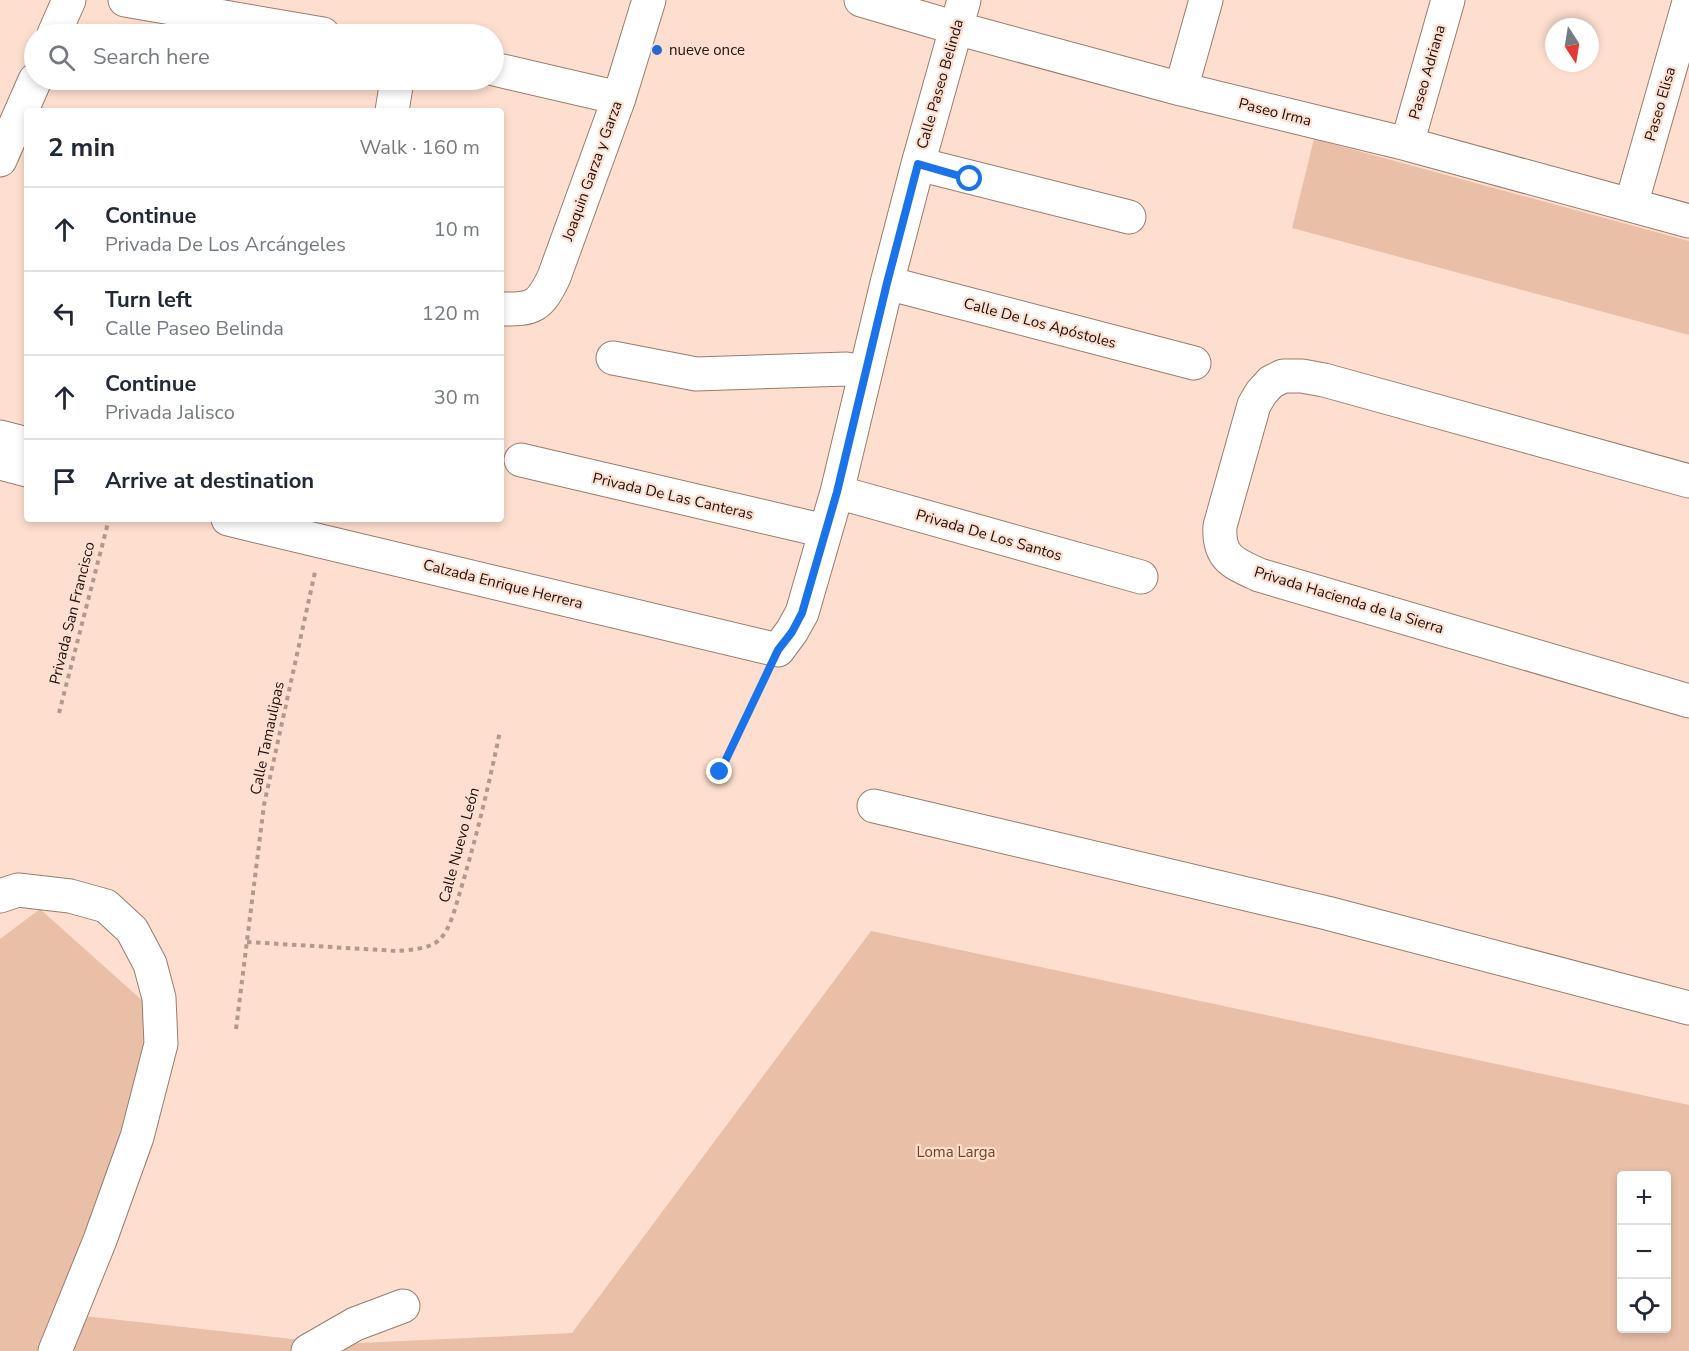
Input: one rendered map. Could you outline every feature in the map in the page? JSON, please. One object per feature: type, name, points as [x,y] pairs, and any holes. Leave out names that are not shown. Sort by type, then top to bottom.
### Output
[{"type":"street","points":[[58,24],[69,0]]},
{"type":"street","points":[[126,0],[265,24]]},
{"type":"street","name":"Joaquin Garza y Garza","points":[[504,309],[528,308],[544,298],[554,277],[619,98],[650,0]]},
{"type":"street","name":"Paseo Irma","points":[[861,0],[960,14],[1181,89],[1407,144],[1689,221]]},
{"type":"street","points":[[1181,89],[1206,0]]},
{"type":"street","name":"Paseo Adriana","points":[[1407,144],[1448,0]]},
{"type":"street","name":"Paseo Elisa","points":[[1631,205],[1689,2]]},
{"type":"street","name":"Calle Paseo Belinda","points":[[785,641],[802,613],[837,492],[887,283],[960,14]]},
{"type":"street","points":[[504,71],[619,98]]},
{"type":"street","points":[[0,160],[31,90]]},
{"type":"street","points":[[393,108],[396,90]]},
{"type":"street","points":[[918,164],[1129,217]]},
{"type":"street","name":"Calle De Los Apóstoles","points":[[887,283],[1194,363]]},
{"type":"street","points":[[613,358],[696,374],[847,369],[865,374]]},
{"type":"street","name":"Privada Hacienda de la Sierra","points":[[1689,481],[1324,380],[1302,376],[1283,376],[1271,382],[1254,405],[1220,526],[1219,541],[1223,551],[1231,560],[1259,575],[1689,701]]},
{"type":"street","points":[[0,437],[24,443]]},
{"type":"street","name":"Privada De Las Canteras","points":[[521,460],[825,531]]},
{"type":"street","points":[[0,463],[24,469]]},
{"type":"street","name":"Privada De Los Santos","points":[[837,492],[1141,577]]},
{"type":"street","name":"Calzada Enrique Herrera","points":[[254,522],[324,530],[785,641]]},
{"type":"street","points":[[874,806],[1327,913],[1689,1008]]},
{"type":"street","points":[[0,896],[18,890],[70,896],[106,906],[132,930],[150,964],[159,998],[161,1044],[137,1137],[100,1240],[55,1351]]},
{"type":"street","points":[[308,1351],[355,1324],[403,1306]]},
{"type":"path","name":"Privada San Francisco","points":[[59,713],[108,522]]},
{"type":"path","name":"Calle Tamaulipas","points":[[236,1029],[264,805],[324,530]]},
{"type":"path","points":[[720,772],[785,641]]},
{"type":"path","name":"Calle Nuevo León","points":[[248,942],[417,950],[440,940],[453,915],[489,782],[500,731]]},
{"type":"green space","points":[[1314,139],[1689,241],[1689,335],[1292,228]]},
{"type":"green space","name":"Loma Larga","points":[[40,909],[154,1011],[84,1316],[337,1344],[572,1333],[871,931],[1689,1105],[1689,1351],[0,1351],[0,939]]},
{"type":"place","name":"nueve once","points":[[657,50]]},
{"type":"route","points":[[720,772],[778,650],[792,632],[802,613],[837,492],[918,164],[970,179]]}]
